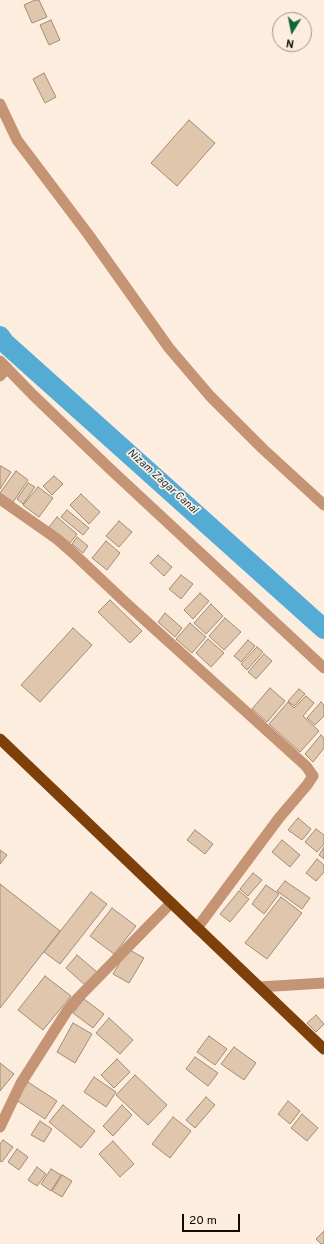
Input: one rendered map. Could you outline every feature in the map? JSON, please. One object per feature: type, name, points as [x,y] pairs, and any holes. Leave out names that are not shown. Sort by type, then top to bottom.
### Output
[{"type":"highway","points":[[0,739],[324,1049]]},
{"type":"street","points":[[0,104],[17,140],[88,234],[169,348],[210,396],[263,449],[324,505]]},
{"type":"street","points":[[2,368],[324,668]]},
{"type":"street","points":[[0,499],[57,539],[72,552],[306,766],[313,776],[279,818],[197,928]]},
{"type":"street","points":[[0,1127],[20,1083],[67,1011],[171,903]]},
{"type":"street","points":[[259,987],[324,983]]},
{"type":"building","points":[[35,0],[39,0],[47,17],[32,23],[24,5]]},
{"type":"building","points":[[51,20],[60,40],[49,45],[40,25]]},
{"type":"building","points":[[44,73],[56,97],[45,103],[33,79]]},
{"type":"building","points":[[189,120],[215,143],[177,186],[151,163]]},
{"type":"building","points":[[1,466],[11,472],[0,489],[0,467]]},
{"type":"building","points":[[16,471],[28,480],[13,502],[0,493]]},
{"type":"building","points":[[54,476],[63,484],[52,495],[43,486]]},
{"type":"building","points":[[28,483],[35,487],[23,504],[17,499]]},
{"type":"building","points":[[38,487],[53,498],[39,517],[23,505]]},
{"type":"building","points":[[81,494],[100,512],[89,524],[70,505]]},
{"type":"building","points":[[67,510],[89,528],[83,535],[61,517]]},
{"type":"building","points":[[57,517],[77,534],[70,543],[49,527]]},
{"type":"building","points":[[119,521],[132,532],[119,547],[106,536]]},
{"type":"building","points":[[77,537],[88,546],[83,553],[72,544]]},
{"type":"building","points":[[106,541],[120,553],[107,570],[92,558]]},
{"type":"building","points":[[158,555],[172,567],[164,576],[150,563]]},
{"type":"building","points":[[181,575],[193,584],[181,599],[169,589]]},
{"type":"building","points":[[200,593],[209,601],[193,619],[184,610]]},
{"type":"building","points":[[110,600],[142,631],[130,643],[98,612]]},
{"type":"building","points":[[211,604],[223,616],[206,634],[194,623]]},
{"type":"building","points":[[165,613],[182,628],[175,637],[158,622]]},
{"type":"building","points":[[225,618],[241,632],[224,650],[209,636]]},
{"type":"building","points":[[190,623],[206,637],[192,653],[176,639]]},
{"type":"building","points":[[73,628],[92,645],[40,702],[21,685]]},
{"type":"building","points":[[208,639],[224,653],[211,667],[196,653]]},
{"type":"building","points":[[248,640],[255,646],[241,662],[234,656]]},
{"type":"building","points":[[257,647],[263,652],[247,670],[241,664]]},
{"type":"building","points":[[264,654],[272,661],[256,679],[248,672]]},
{"type":"building","points":[[270,688],[285,701],[267,722],[252,709]]},
{"type":"building","points":[[299,689],[305,694],[294,706],[288,701]]},
{"type":"building","points":[[306,696],[314,703],[303,716],[319,731],[300,752],[269,724],[288,702],[294,708]]},
{"type":"building","points":[[321,702],[324,705],[324,716],[315,725],[307,718]]},
{"type":"building","points":[[321,735],[324,738],[324,748],[313,762],[305,754]]},
{"type":"building","points":[[298,818],[311,829],[302,840],[288,830]]},
{"type":"building","points":[[316,829],[324,835],[324,844],[317,852],[305,842]]},
{"type":"building","points":[[195,830],[213,844],[205,854],[187,840]]},
{"type":"building","points":[[282,840],[300,855],[290,867],[272,852]]},
{"type":"building","points":[[324,847],[324,859],[319,855]]},
{"type":"building","points":[[0,850],[7,855],[0,864]]},
{"type":"building","points":[[317,859],[324,865],[324,872],[316,881],[306,873]]},
{"type":"building","points":[[253,873],[262,880],[248,896],[240,889]]},
{"type":"building","points":[[285,881],[310,898],[302,909],[277,891]]},
{"type":"building","points":[[0,884],[60,931],[0,1008]]},
{"type":"building","points":[[266,885],[279,894],[264,914],[252,904]]},
{"type":"building","points":[[239,891],[249,899],[230,922],[220,914]]},
{"type":"building","points":[[91,892],[107,904],[60,964],[44,952]]},
{"type":"building","points":[[281,897],[302,913],[267,959],[245,943]]},
{"type":"building","points":[[112,908],[136,926],[114,954],[90,936]]},
{"type":"building","points":[[128,949],[144,958],[129,983],[113,974]]},
{"type":"building","points":[[77,955],[97,972],[85,985],[66,968]]},
{"type":"building","points":[[45,976],[71,996],[43,1030],[18,1010]]},
{"type":"building","points":[[84,999],[104,1014],[93,1028],[73,1013]]},
{"type":"building","points":[[316,1015],[324,1024],[316,1032],[307,1023]]},
{"type":"building","points":[[109,1018],[133,1040],[120,1054],[96,1033]]},
{"type":"building","points":[[73,1023],[92,1034],[75,1063],[57,1052]]},
{"type":"building","points":[[209,1036],[227,1049],[215,1065],[197,1052]]},
{"type":"building","points":[[234,1047],[256,1063],[244,1080],[221,1064]]},
{"type":"building","points":[[195,1057],[218,1073],[208,1086],[186,1069]]},
{"type":"building","points":[[117,1059],[130,1072],[114,1088],[101,1075]]},
{"type":"building","points":[[0,1063],[14,1074],[0,1091]]},
{"type":"building","points":[[135,1075],[167,1105],[148,1125],[116,1095]]},
{"type":"building","points":[[94,1077],[116,1092],[106,1107],[84,1092]]},
{"type":"building","points":[[28,1082],[57,1101],[45,1119],[16,1100]]},
{"type":"building","points":[[206,1097],[215,1105],[195,1128],[186,1120]]},
{"type":"building","points":[[288,1101],[300,1111],[290,1124],[278,1114]]},
{"type":"building","points":[[63,1105],[95,1131],[81,1148],[49,1122]]},
{"type":"building","points":[[122,1105],[132,1115],[113,1136],[103,1126]]},
{"type":"building","points":[[302,1114],[318,1128],[307,1141],[291,1128]]},
{"type":"building","points":[[173,1117],[191,1131],[170,1158],[152,1144]]},
{"type":"building","points":[[40,1121],[52,1129],[44,1142],[31,1135]]},
{"type":"building","points":[[3,1140],[13,1147],[2,1162],[0,1161],[0,1144]]},
{"type":"building","points":[[113,1141],[134,1164],[120,1177],[99,1154]]},
{"type":"building","points":[[17,1149],[28,1157],[19,1170],[8,1162]]},
{"type":"building","points":[[37,1167],[46,1174],[37,1186],[28,1180]]},
{"type":"building","points":[[51,1169],[61,1175],[51,1191],[41,1184]]},
{"type":"building","points":[[62,1175],[72,1181],[62,1197],[52,1191]]},
{"type":"building","points":[[324,1231],[324,1244],[321,1244],[316,1239]]},
{"type":"waterway","name":"Nizam Zagar Canal","points":[[0,336],[5,343],[324,629]]}]
